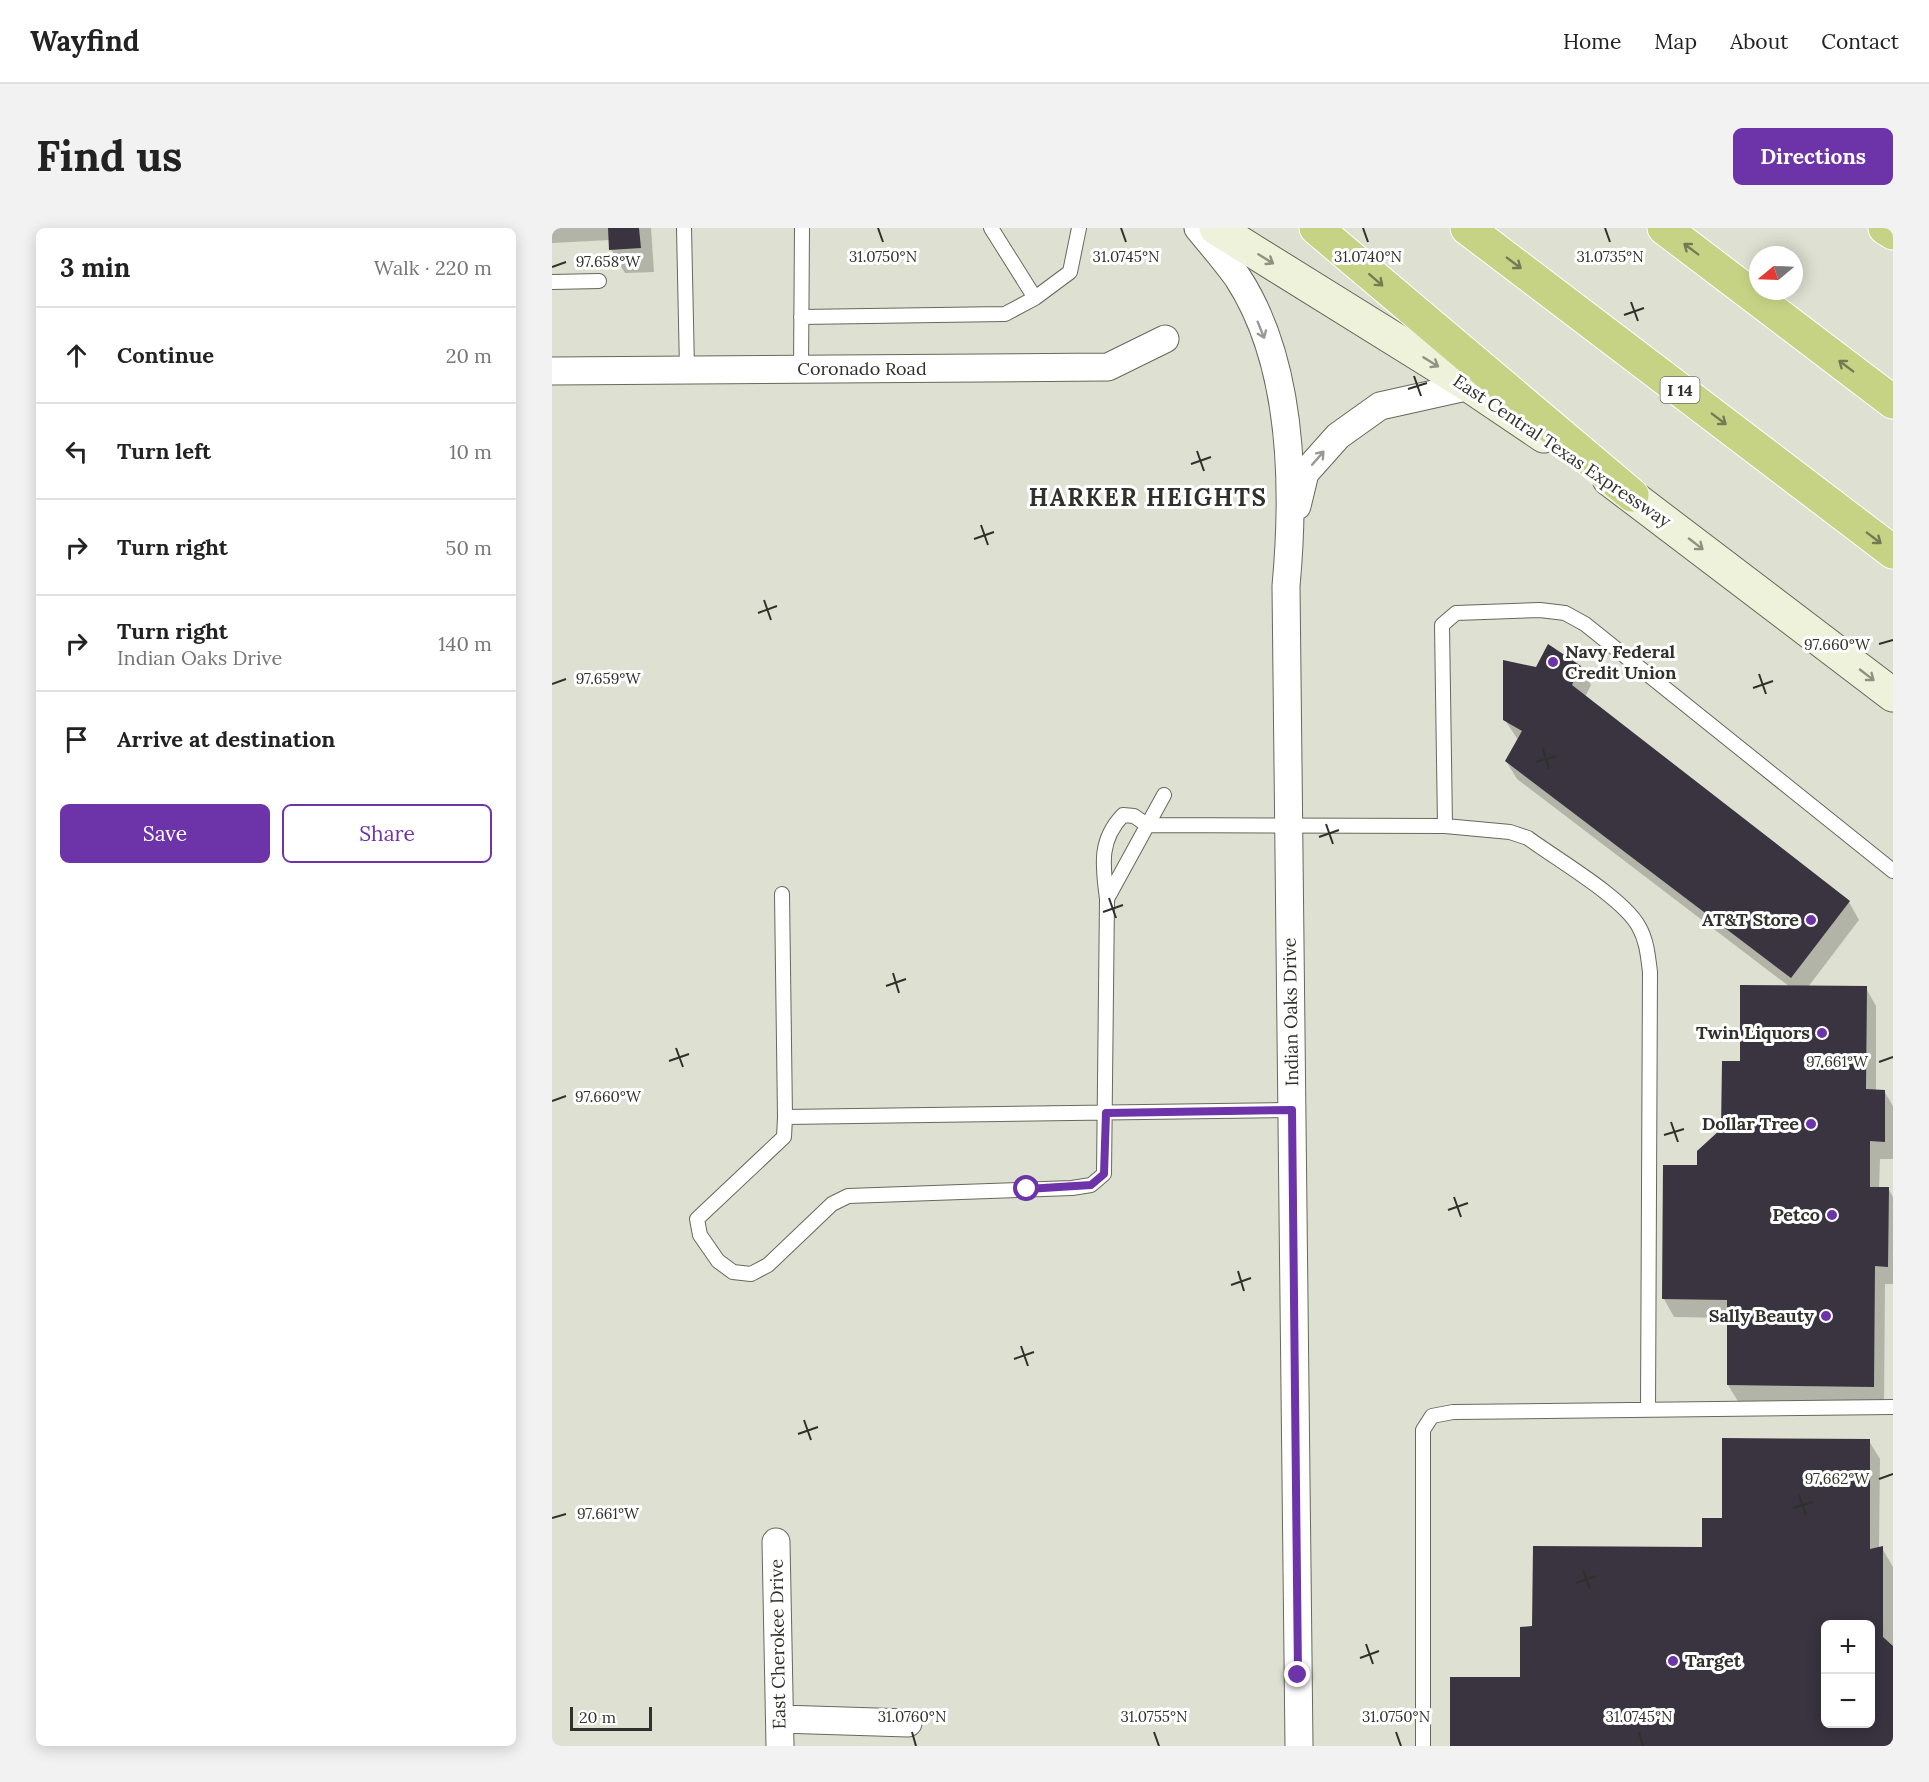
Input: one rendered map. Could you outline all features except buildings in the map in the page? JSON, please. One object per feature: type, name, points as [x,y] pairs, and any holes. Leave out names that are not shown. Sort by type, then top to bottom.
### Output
[{"type":"highway","points":[[1316,228],[1632,495]]},
{"type":"highway","name":"I 14","points":[[1467,228],[1893,552]]},
{"type":"highway","points":[[1664,228],[1893,402]]},
{"type":"highway","points":[[1885,228],[1893,233]]},
{"type":"main road","name":"East Central Texas Expressway","points":[[1216,228],[1470,386],[1632,495],[1893,695]]},
{"type":"street","points":[[1198,228],[1238,279],[1270,353],[1284,400],[1291,531]]},
{"type":"street","name":"Coronado Road","points":[[552,371],[1108,367],[1165,339]]},
{"type":"street","points":[[1291,531],[1305,473],[1338,436],[1380,406],[1470,386]]},
{"type":"street","name":"Indian Oaks Drive","points":[[1291,531],[1286,586],[1299,1746]]},
{"type":"street","name":"East Cherokee Drive","points":[[776,1542],[780,1746]]},
{"type":"street","points":[[780,1719],[908,1723]]},
{"type":"lane","points":[[684,228],[687,369]]},
{"type":"lane","points":[[801,370],[802,228]]},
{"type":"lane","points":[[991,228],[1035,298]]},
{"type":"lane","points":[[801,317],[1005,314],[1035,298],[1070,272],[1079,228]]},
{"type":"lane","points":[[552,282],[599,281]]},
{"type":"lane","points":[[1446,826],[1442,626],[1456,613],[1557,612],[1565,613],[1585,624],[1893,871]]},
{"type":"lane","points":[[1107,899],[1164,795]]},
{"type":"lane","points":[[782,894],[784,1137],[697,1219],[700,1235],[718,1262],[734,1272],[750,1274],[768,1265],[832,1204],[848,1196],[1091,1185],[1104,1174],[1107,899],[1101,859],[1115,824],[1123,815],[1134,816],[1148,825],[1446,826],[1510,832],[1528,838],[1623,907],[1639,926],[1647,946],[1650,972],[1648,1410]]},
{"type":"lane","points":[[784,1117],[1292,1110]]},
{"type":"lane","points":[[1423,1746],[1423,1430],[1432,1416],[1454,1413],[1893,1407]]},
{"type":"place","name":"Navy Federal Credit Union","points":[[1553,662]]},
{"type":"place","name":"AT&T Store","points":[[1811,920]]},
{"type":"place","name":"Twin Liquors","points":[[1822,1033]]},
{"type":"place","name":"Dollar Tree","points":[[1811,1124]]},
{"type":"place","name":"Petco","points":[[1832,1215]]},
{"type":"place","name":"Sally Beauty","points":[[1826,1316]]},
{"type":"place","name":"Target","points":[[1673,1661]]},
{"type":"district","name":"HARKER HEIGHTS","points":[[1148,498]]},
{"type":"route","points":[[1027,1189],[1072,1188],[1091,1185],[1104,1174],[1106,1113],[1292,1110],[1298,1675]]}]
